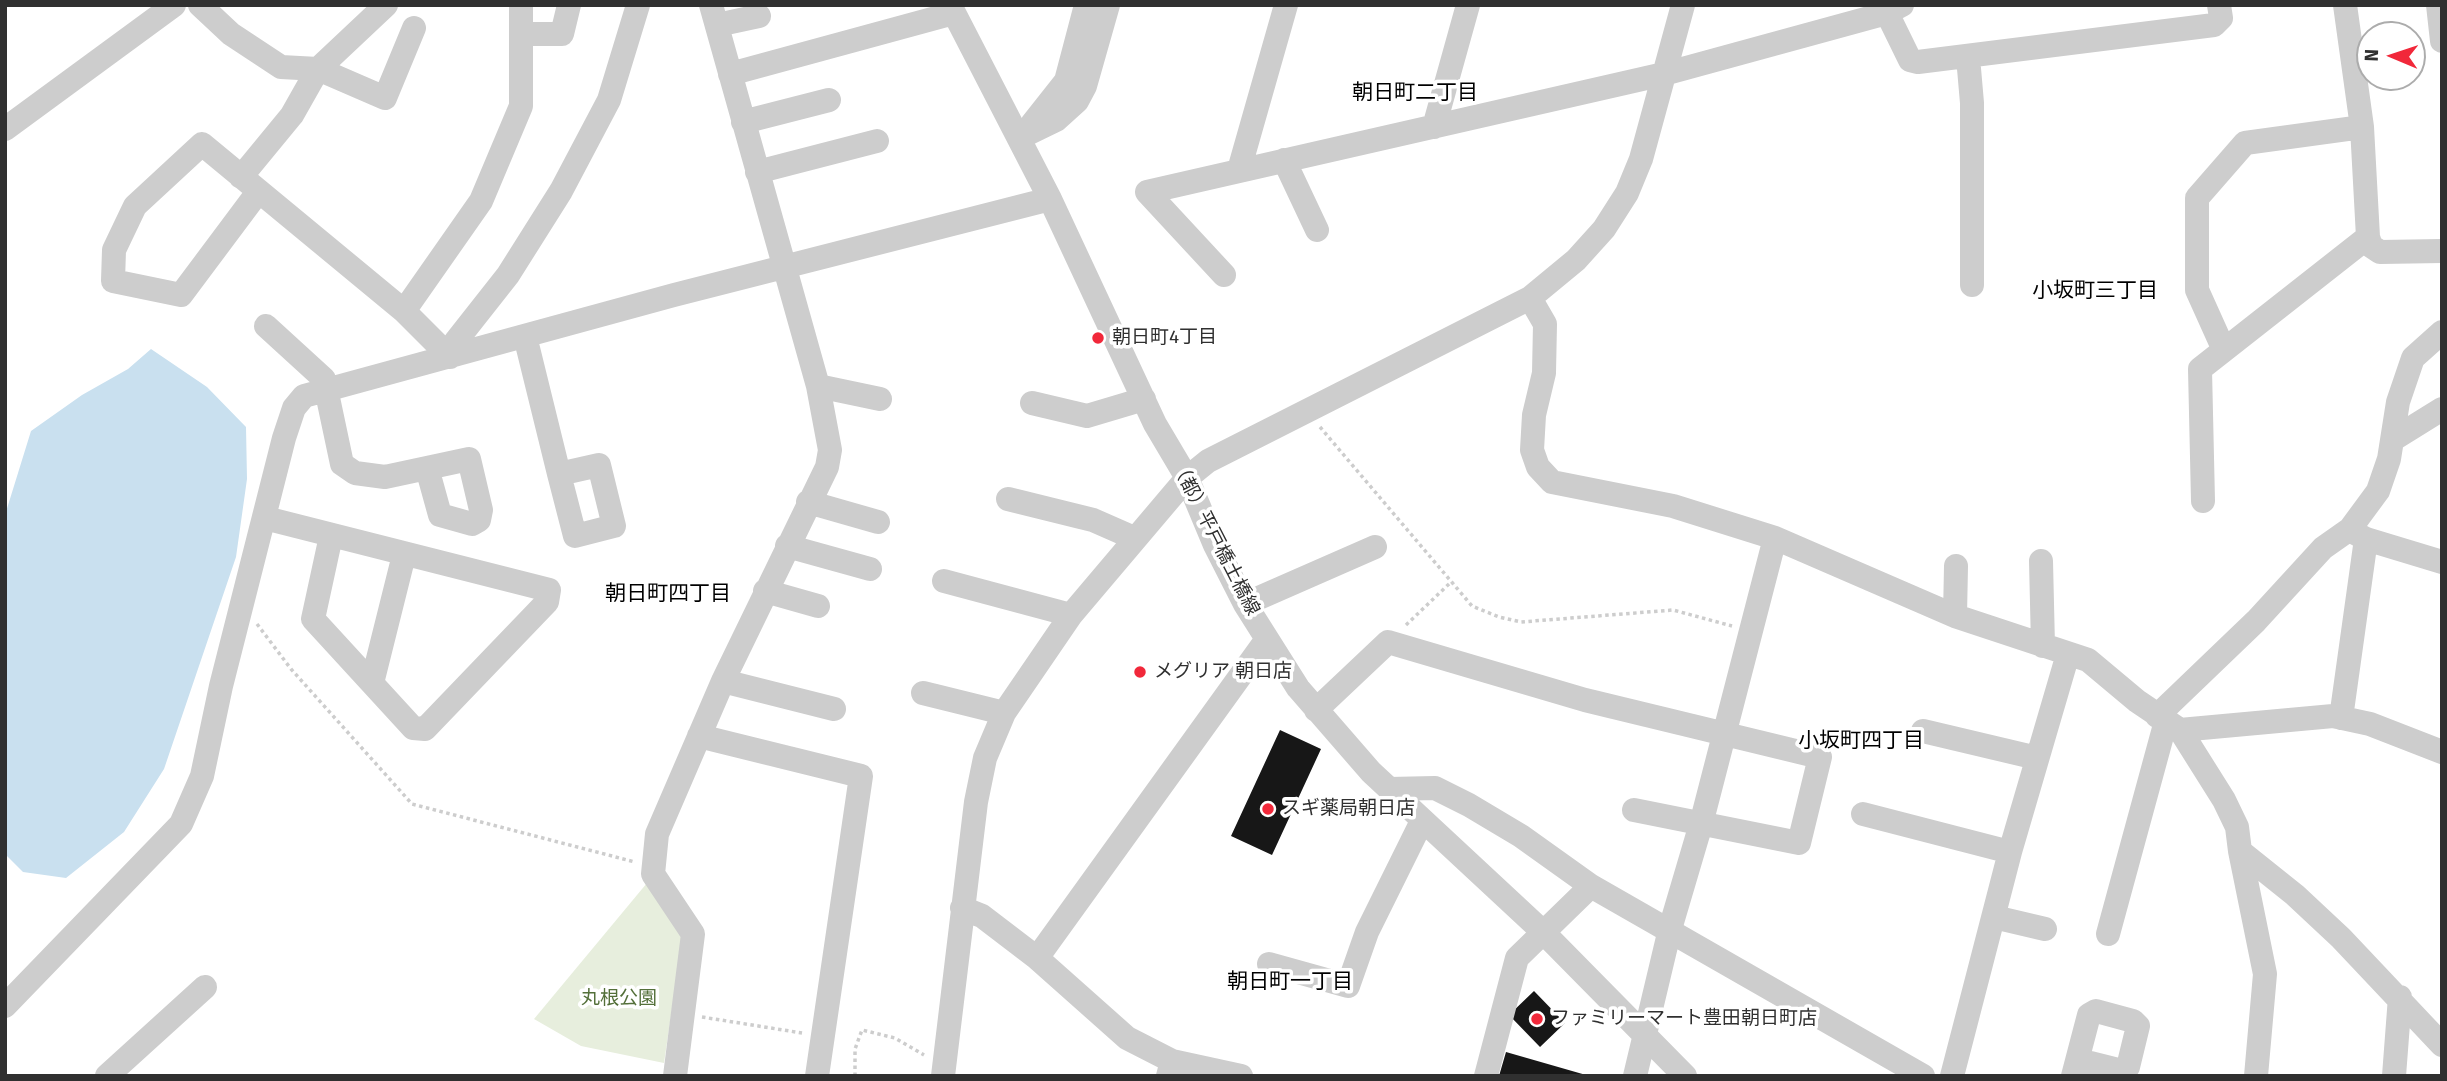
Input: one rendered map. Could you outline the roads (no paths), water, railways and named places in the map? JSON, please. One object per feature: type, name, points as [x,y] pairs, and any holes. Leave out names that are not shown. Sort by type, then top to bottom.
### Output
[{"type":"street","points":[[5,129],[174,5]]},
{"type":"street","points":[[200,5],[231,34],[281,66],[318,69],[385,98],[414,27]]},
{"type":"street","points":[[386,5],[318,69],[250,185],[181,295],[113,281],[114,250],[135,206],[202,144],[250,185],[404,311],[450,358]]},
{"type":"street","points":[[404,311],[481,201],[521,106],[521,5]]},
{"type":"street","points":[[522,34],[562,34],[569,5]]},
{"type":"street","points":[[450,358],[456,341],[508,275],[573,169],[610,100],[638,5]]},
{"type":"street","points":[[1019,138],[1066,81],[1086,5]]},
{"type":"street","points":[[1019,138],[1056,120],[1077,101],[1086,86],[1108,5]]},
{"type":"street","points":[[1239,170],[1286,5]]},
{"type":"street","points":[[1434,127],[1468,5]]},
{"type":"street","points":[[943,1071],[960,948],[962,908],[983,766],[1004,713],[1071,615],[1187,478],[1208,461],[1530,298],[1576,260],[1615,212],[1641,159],[1683,5]]},
{"type":"street","points":[[1224,275],[1147,192],[1664,75],[1895,9],[1910,60],[1917,62],[2214,25],[2221,18],[2219,5]]},
{"type":"street","points":[[2345,5],[2362,127],[2368,237],[2371,246],[2380,252],[2442,251]]},
{"type":"street","points":[[2438,5],[2442,41]]},
{"type":"street","points":[[730,74],[952,9]]},
{"type":"street","name":"（都）平戸橋土橋線","points":[[952,9],[1050,199],[1144,400],[1187,478],[1215,545],[1245,604],[1298,688],[1389,789],[1542,931],[1685,1076]]},
{"type":"street","points":[[675,1076],[693,934],[666,898],[653,874],[657,834],[723,681],[827,467],[830,450],[818,386],[714,15],[759,16]]},
{"type":"street","points":[[1968,57],[1972,103],[1972,285]]},
{"type":"street","points":[[743,122],[829,100]]},
{"type":"street","points":[[2224,350],[2197,290],[2197,198],[2245,143],[2362,127]]},
{"type":"street","points":[[757,172],[877,141]]},
{"type":"street","points":[[1284,160],[1317,229]]},
{"type":"street","points":[[5,1006],[181,824],[202,776],[239,618],[294,408],[303,396],[909,233],[1050,199]]},
{"type":"street","points":[[2203,501],[2200,369],[2368,237]]},
{"type":"street","points":[[1530,298],[1545,324],[1544,373],[1534,415],[1532,450],[1538,467],[1552,482],[1673,506],[1775,538],[1955,617],[2088,660],[2168,722],[2224,800],[2237,827],[2264,974],[2256,1076]]},
{"type":"street","points":[[267,326],[324,379],[342,464],[355,473],[385,477],[427,468]]},
{"type":"street","points":[[2342,718],[2358,534],[2389,459],[2398,402],[2413,358],[2442,332]]},
{"type":"street","points":[[525,336],[559,474]]},
{"type":"street","points":[[818,386],[880,399]]},
{"type":"street","points":[[1032,403],[1087,416],[1144,400]]},
{"type":"street","points":[[2392,440],[2442,409]]},
{"type":"street","points":[[1008,499],[1093,520],[1135,538]]},
{"type":"street","points":[[808,502],[878,522]]},
{"type":"street","points":[[265,518],[549,590],[547,602],[425,729],[413,728],[313,619],[331,536]]},
{"type":"street","points":[[2108,934],[2168,722],[2256,621],[2323,548],[2358,534],[2442,562]]},
{"type":"street","points":[[1635,1076],[1670,929],[1701,824],[1775,538]]},
{"type":"street","points":[[787,546],[870,569]]},
{"type":"street","points":[[1245,604],[1375,547]]},
{"type":"street","points":[[372,683],[404,555]]},
{"type":"street","points":[[2041,561],[2043,646]]},
{"type":"street","points":[[1955,617],[1956,566]]},
{"type":"street","points":[[944,581],[1071,615]]},
{"type":"street","points":[[765,591],[818,606]]},
{"type":"street","points":[[1037,958],[1267,639]]},
{"type":"street","points":[[1316,710],[1388,642],[1573,697],[1820,757],[1799,843],[1634,810]]},
{"type":"street","points":[[1952,1076],[2010,852],[2067,654]]},
{"type":"street","points":[[723,681],[834,709]]},
{"type":"street","points":[[923,693],[1004,713]]},
{"type":"street","points":[[2168,722],[2342,718],[2370,723],[2442,752]]},
{"type":"street","points":[[1923,731],[2037,758]]},
{"type":"street","points":[[699,736],[861,776],[817,1076]]},
{"type":"street","points":[[1389,789],[1435,788],[1521,836],[1591,886],[1923,1076]]},
{"type":"street","points":[[1863,814],[2010,852]]},
{"type":"street","points":[[1269,964],[1348,986],[1367,932],[1422,821]]},
{"type":"street","points":[[2240,851],[2295,895],[2400,998],[2442,1045]]},
{"type":"street","points":[[1486,1076],[1517,958],[1591,886]]},
{"type":"street","points":[[962,908],[982,916],[1037,958],[1128,1038],[1170,1068],[1241,1076]]},
{"type":"street","points":[[1994,917],[2045,929]]},
{"type":"street","points":[[107,1076],[205,987]]},
{"type":"street","points":[[2394,1076],[2400,998]]},
{"type":"water","points":[[151,349],[207,387],[246,427],[247,479],[236,557],[164,769],[124,832],[66,878],[23,872],[5,854],[5,515],[31,431],[82,395],[128,369]]},
{"type":"place","name":"朝日町4丁目","points":[[1098,338]]},
{"type":"place","name":"メグリア 朝日店","points":[[1140,672]]},
{"type":"place","name":"スギ薬局朝日店","points":[[1268,809]]},
{"type":"place","name":"ファミリーマート豊田朝日町店","points":[[1537,1019]]},
{"type":"district","name":"朝日町二丁目","points":[[1415,93]]},
{"type":"district","name":"小坂町三丁目","points":[[2095,291]]},
{"type":"district","name":"朝日町四丁目","points":[[668,594]]},
{"type":"district","name":"小坂町四丁目","points":[[1861,741]]},
{"type":"district","name":"朝日町一丁目","points":[[1290,982]]},
{"type":"park label","name":"丸根公園","points":[[619,999]]}]
